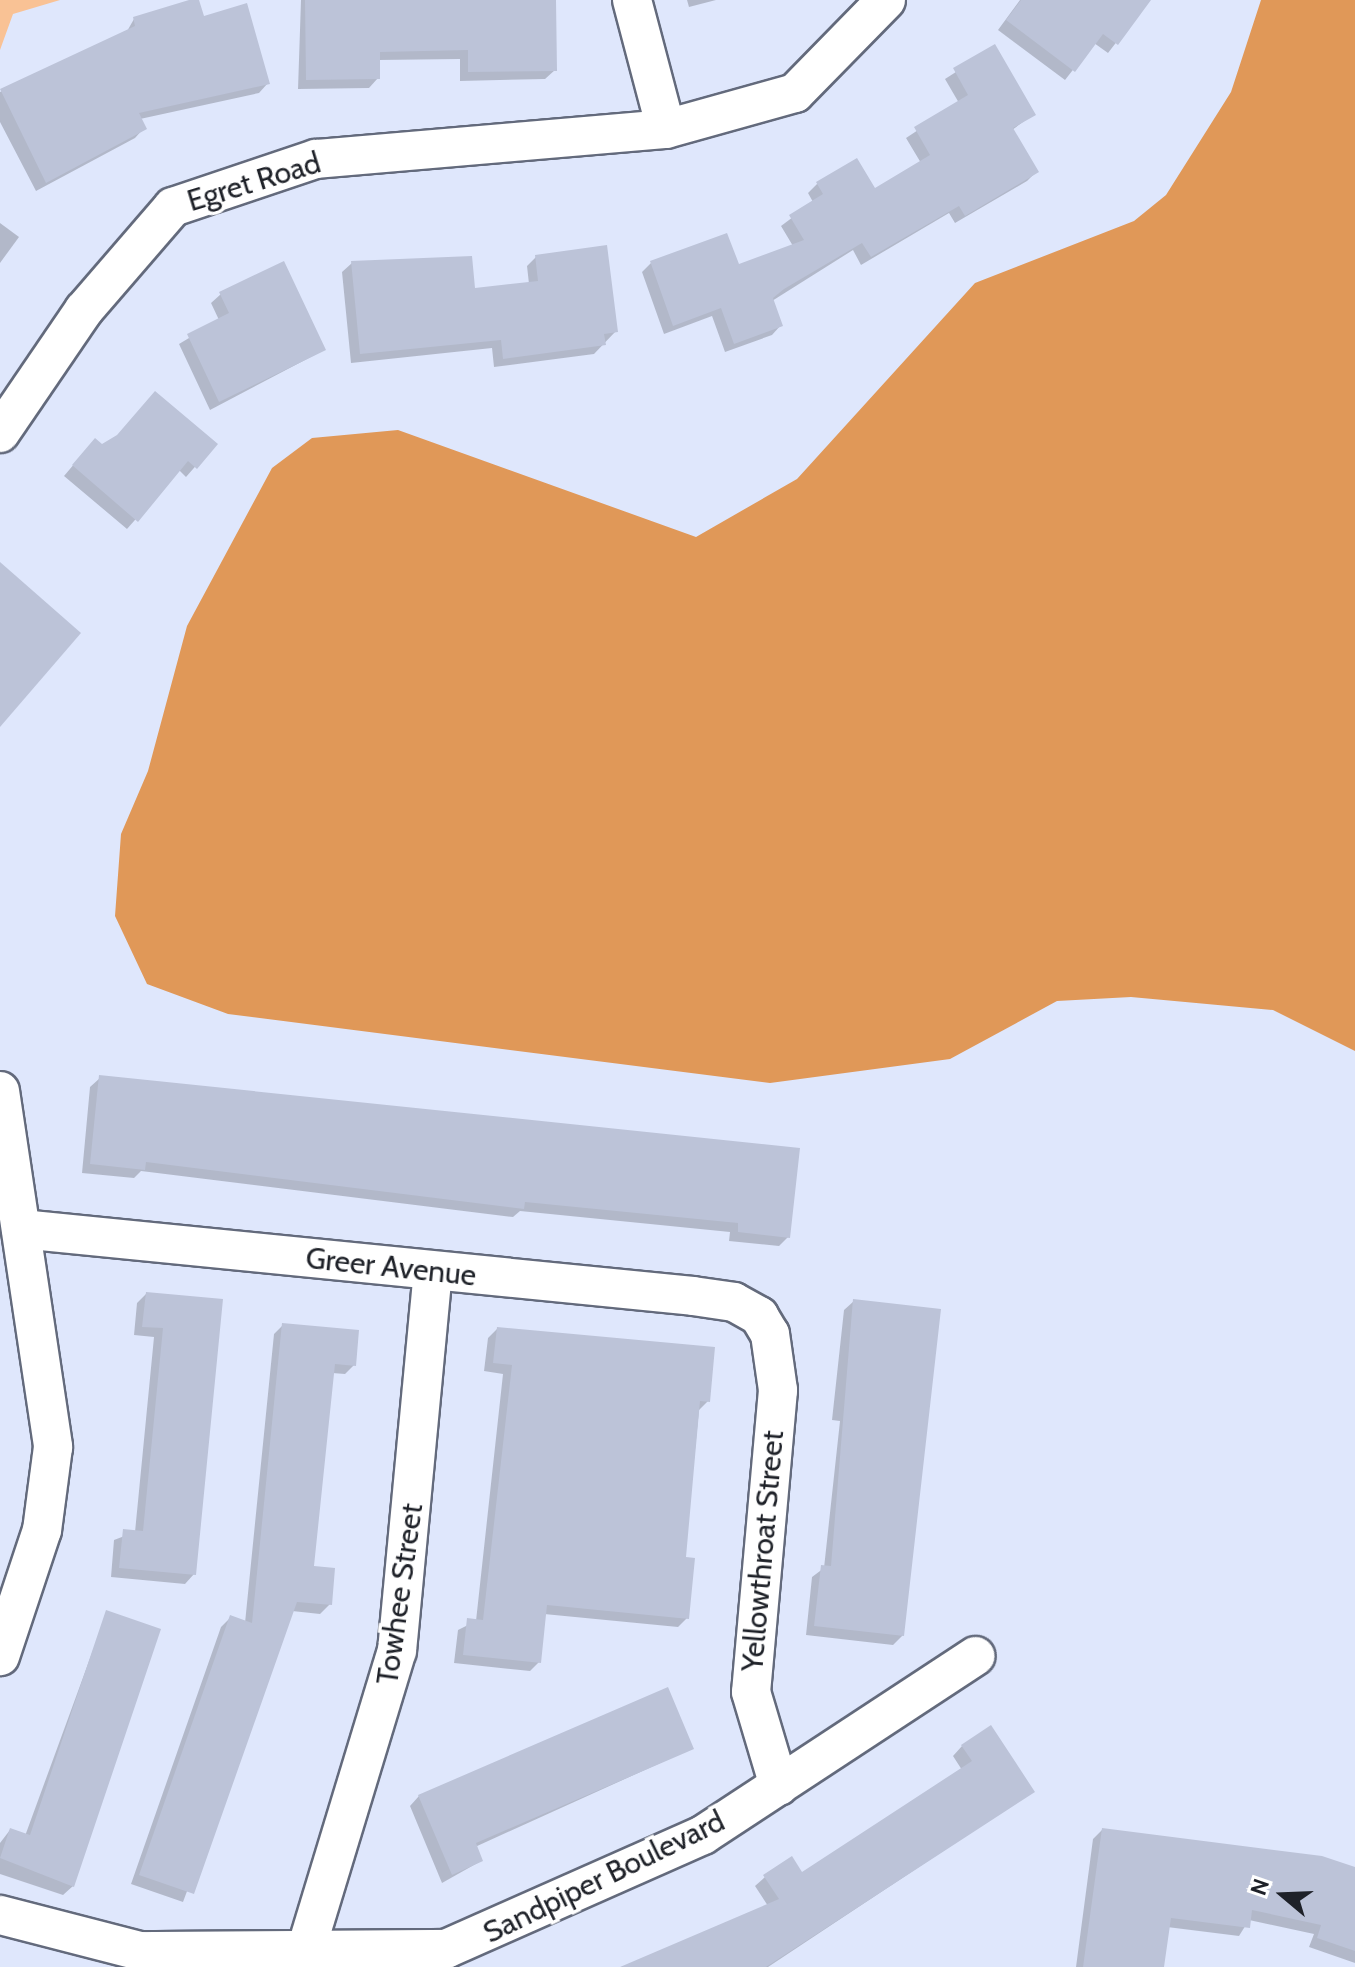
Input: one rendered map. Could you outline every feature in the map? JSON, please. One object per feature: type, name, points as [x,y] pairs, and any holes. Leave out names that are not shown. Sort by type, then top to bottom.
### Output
[{"type":"street","points":[[632,0],[666,129]]},
{"type":"street","name":"Egret Road","points":[[0,433],[84,310],[173,207],[316,159],[666,129],[795,93],[886,0]]},
{"type":"street","points":[[0,1091],[49,1403],[53,1485],[0,1656]]},
{"type":"street","name":"Greer Avenue","points":[[21,1229],[693,1296],[734,1302],[759,1316]]},
{"type":"street","name":"Towhee Street","points":[[305,1953],[397,1651],[433,1272]]},
{"type":"street","name":"Yellowthroat Street","points":[[759,1316],[770,1334],[778,1390],[751,1692],[779,1786]]},
{"type":"street","name":"Sandpiper Boulevard","points":[[0,1915],[92,1944],[140,1951],[420,1953],[469,1941],[703,1835],[976,1656]]},
{"type":"shaded area","points":[[0,0],[60,0],[13,14],[0,50]]},
{"type":"shaded area","points":[[1261,0],[1355,0],[1355,1051],[1273,1010],[1131,997],[1057,1001],[950,1059],[770,1083],[228,1014],[147,984],[115,916],[121,834],[148,771],[187,626],[272,468],[312,438],[398,430],[696,537],[797,479],[975,283],[1134,221],[1166,195],[1231,92]]},
{"type":"building","points":[[189,0],[199,0],[204,16],[247,3],[270,84],[139,113],[147,129],[46,183],[0,89],[135,26],[133,17]]},
{"type":"building","points":[[305,0],[556,0],[557,71],[468,72],[468,50],[380,52],[380,79],[306,80]]},
{"type":"building","points":[[1021,0],[1151,0],[1118,45],[1103,34],[1075,72],[1006,20]]},
{"type":"building","points":[[995,44],[1036,115],[1013,128],[1039,172],[965,216],[959,206],[871,257],[862,243],[784,289],[773,298],[783,326],[734,344],[721,308],[673,326],[650,261],[727,233],[739,264],[804,240],[789,215],[823,194],[816,182],[857,158],[875,188],[930,155],[914,127],[968,95],[953,68]]},
{"type":"building","points":[[607,245],[618,332],[604,334],[606,345],[503,359],[501,340],[360,354],[351,261],[472,256],[475,288],[538,281],[535,255]]},
{"type":"building","points":[[284,261],[326,350],[219,402],[187,334],[229,313],[219,292]]},
{"type":"building","points":[[155,391],[218,444],[197,469],[188,461],[138,522],[72,465],[95,438],[102,444],[117,435]]},
{"type":"building","points":[[0,562],[81,633],[0,727]]},
{"type":"building","points":[[99,1075],[800,1148],[790,1238],[738,1232],[738,1223],[525,1202],[524,1209],[146,1162],[145,1170],[90,1164]]},
{"type":"building","points":[[146,1292],[223,1299],[196,1575],[119,1568],[123,1529],[143,1531],[163,1328],[142,1327]]},
{"type":"building","points":[[853,1299],[941,1309],[904,1636],[814,1626],[821,1565],[831,1566]]},
{"type":"building","points":[[282,1323],[359,1330],[356,1366],[335,1364],[314,1566],[335,1568],[332,1605],[297,1602],[194,1894],[139,1875],[230,1615],[252,1623]]},
{"type":"building","points":[[497,1327],[715,1347],[710,1402],[700,1401],[686,1557],[695,1558],[689,1619],[547,1605],[541,1663],[463,1655],[467,1618],[483,1620],[512,1365],[493,1363]]},
{"type":"building","points":[[106,1610],[161,1629],[74,1887],[0,1858],[10,1828],[30,1835]]},
{"type":"building","points":[[668,1687],[694,1749],[476,1843],[483,1861],[452,1875],[418,1795]]},
{"type":"building","points":[[991,1725],[1035,1792],[766,1967],[620,1967],[779,1899],[763,1875],[792,1856],[802,1872],[972,1761],[961,1745]]},
{"type":"building","points":[[1102,1828],[1322,1856],[1355,1867],[1355,1951],[1317,1938],[1321,1925],[1252,1910],[1250,1928],[1171,1918],[1164,1967],[1083,1967]]}]
